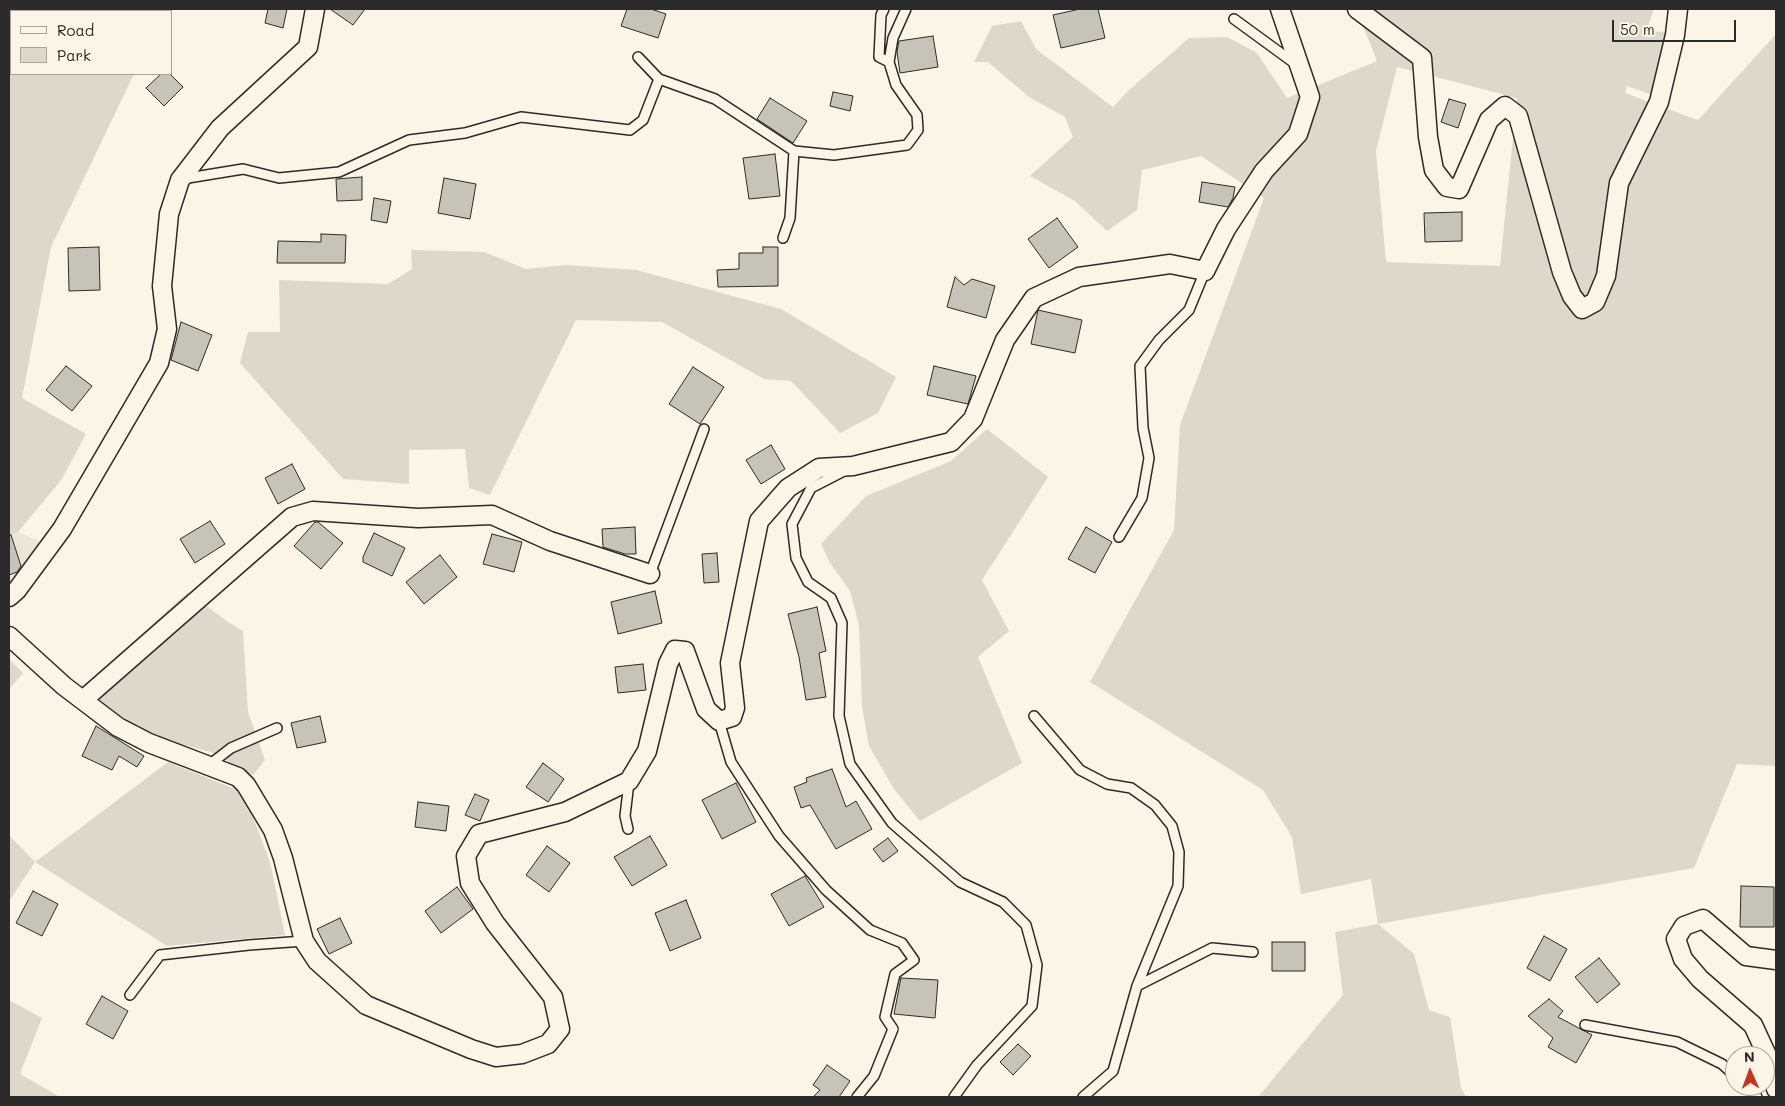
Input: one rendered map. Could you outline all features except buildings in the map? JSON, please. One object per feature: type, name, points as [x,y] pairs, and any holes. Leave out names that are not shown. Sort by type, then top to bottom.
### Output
[{"type":"street","points":[[9,597],[17,590],[62,529],[159,363],[167,329],[162,286],[169,214],[180,180],[220,128],[308,48],[315,9]]},
{"type":"street","points":[[9,636],[47,671],[118,727],[149,742],[238,777],[246,785],[273,830],[283,858],[304,941],[317,961],[366,1005],[471,1049],[496,1057],[522,1054],[548,1044],[560,1028],[553,997],[495,923],[470,883],[466,856],[479,834],[565,812],[629,781],[647,751],[668,664],[675,650],[686,651],[706,708],[719,721],[732,717],[735,708],[730,663],[759,521],[788,488],[819,468],[853,466],[951,442],[973,419],[1005,340],[1034,298],[1079,277],[1170,264],[1205,271],[1226,229],[1264,171],[1298,134],[1310,97],[1280,9]]},
{"type":"street","points":[[1357,9],[1422,58],[1428,137],[1434,170],[1447,187],[1459,189],[1489,120],[1505,106],[1518,116],[1562,272],[1572,296],[1582,309],[1595,302],[1606,276],[1619,183],[1659,102],[1675,35],[1678,9]]},
{"type":"street","points":[[83,700],[292,517],[313,511],[418,518],[492,515],[550,541],[650,574]]},
{"type":"street","points":[[1776,960],[1746,956],[1703,919],[1684,926],[1676,939],[1683,959],[1700,979],[1753,1024],[1771,1064],[1776,1089]]},
{"type":"lane","points":[[884,9],[881,15],[879,57],[889,62]]},
{"type":"lane","points":[[638,57],[659,79],[715,99],[794,152],[834,155],[906,145],[918,130],[917,115],[896,86],[889,62],[893,38],[906,9]]},
{"type":"lane","points":[[1234,19],[1299,67]]},
{"type":"lane","points":[[180,180],[208,173],[242,169],[279,178],[339,172],[409,140],[466,133],[521,117],[630,130],[643,120],[659,79]]},
{"type":"lane","points":[[783,238],[790,218],[794,152]]},
{"type":"lane","points":[[1119,537],[1142,498],[1149,458],[1143,428],[1140,366],[1159,340],[1189,310],[1205,271]]},
{"type":"lane","points":[[650,574],[704,429]]},
{"type":"lane","points":[[853,466],[811,488],[792,524],[796,558],[808,582],[831,598],[842,623],[839,716],[850,764],[892,823],[960,882],[1003,902],[1026,925],[1038,965],[1032,1006],[977,1065],[954,1097]]},
{"type":"lane","points":[[1034,716],[1080,770],[1107,784],[1131,788],[1155,805],[1172,826],[1179,852],[1178,886],[1137,986],[1112,1071],[1083,1097]]},
{"type":"lane","points":[[719,721],[732,762],[779,836],[826,890],[870,930],[902,943],[914,960],[895,974],[885,1017],[893,1029],[874,1076],[857,1097]]},
{"type":"lane","points":[[209,766],[231,748],[277,728]]},
{"type":"lane","points":[[628,829],[625,816],[629,781]]},
{"type":"lane","points":[[130,995],[160,955],[304,941]]},
{"type":"lane","points":[[1137,986],[1212,948],[1253,952]]},
{"type":"lane","points":[[1585,1026],[1677,1042],[1725,1067]]},
{"type":"shaded area","points":[[18,532],[42,542],[9,588],[9,536]]},
{"type":"green space","points":[[9,9],[155,9],[10,10],[10,75],[134,75],[51,247],[22,398],[86,434],[62,479],[18,532],[9,536]]},
{"type":"green space","points":[[1356,9],[1654,9],[1646,31],[1668,32],[1655,96],[1627,86],[1625,93],[1698,120],[1776,34],[1776,766],[1737,764],[1694,868],[1378,924],[1371,879],[1301,894],[1292,837],[1263,790],[1090,682],[1174,530],[1180,425],[1264,198],[1201,156],[1142,170],[1137,210],[1107,231],[1075,201],[1030,176],[1073,137],[1065,117],[1029,97],[988,62],[974,62],[992,26],[1021,21],[1036,49],[1113,107],[1129,90],[1189,38],[1227,37],[1256,52],[1287,98],[1377,61]],"holes":[[[1397,67],[1517,98],[1500,266],[1386,262],[1376,151]]]},
{"type":"green space","points":[[411,250],[484,252],[526,269],[566,265],[636,270],[781,309],[896,377],[878,413],[840,433],[791,381],[764,379],[662,322],[576,320],[490,495],[469,488],[465,449],[409,450],[409,484],[343,479],[240,363],[248,332],[280,332],[279,280],[388,284],[412,269]]},
{"type":"green space","points":[[987,429],[1048,477],[982,580],[1009,631],[978,657],[1022,763],[920,821],[894,789],[869,746],[862,707],[859,625],[850,591],[830,563],[821,544],[866,496],[951,461]]},
{"type":"green space","points":[[188,592],[243,631],[248,712],[265,760],[253,775],[211,752],[152,737],[81,689]]},
{"type":"green space","points":[[9,659],[23,673],[9,689]]},
{"type":"green space","points":[[168,762],[240,791],[247,802],[270,862],[285,935],[167,946],[35,862]]},
{"type":"green space","points":[[9,835],[35,862],[9,901]]},
{"type":"green space","points":[[1378,924],[1414,954],[1429,1010],[1450,1017],[1461,1088],[1466,1097],[1258,1097],[1343,995],[1335,932]]},
{"type":"green space","points":[[9,1000],[42,1018],[20,1074],[60,1097],[9,1097]]}]
